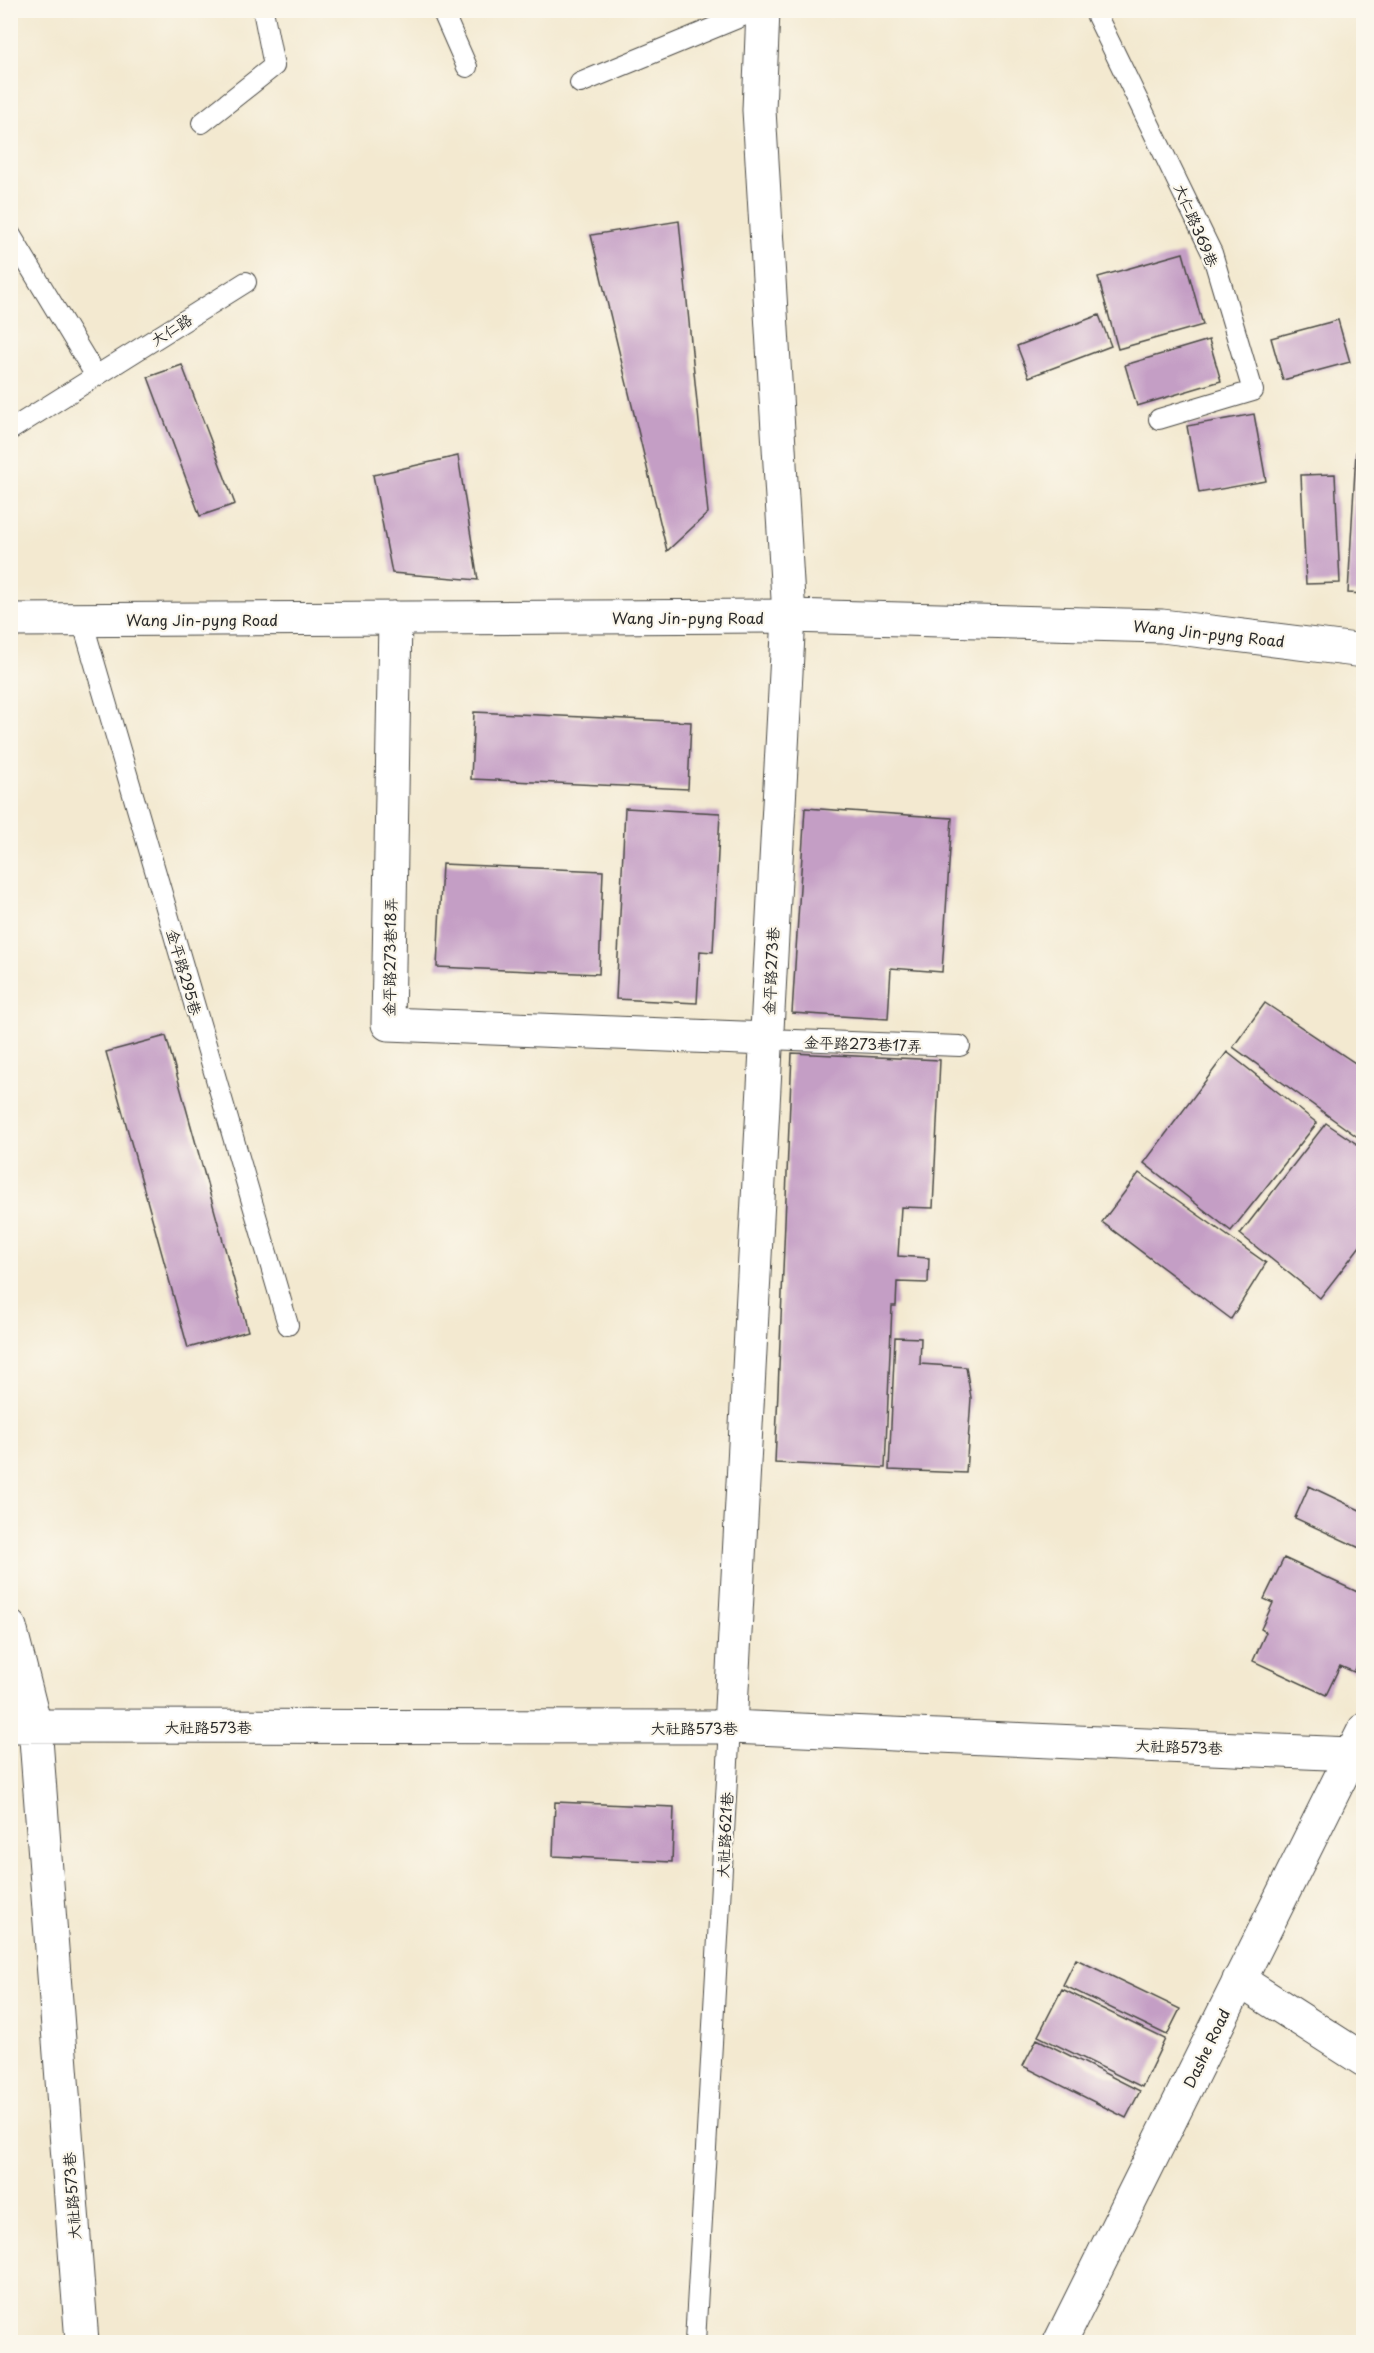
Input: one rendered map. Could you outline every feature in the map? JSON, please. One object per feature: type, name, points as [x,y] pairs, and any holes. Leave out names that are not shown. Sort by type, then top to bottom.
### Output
[{"type":"street","name":"金平路273巷","points":[[751,1327],[789,616],[759,110],[763,10]]},
{"type":"street","name":"Wang Jin-pyng Road","points":[[10,620],[789,616],[1162,626],[1364,651]]},
{"type":"street","name":"金平路273巷18弄","points":[[395,618],[388,1024],[767,1039]]},
{"type":"street","name":"大社路621巷","points":[[730,1727],[751,1327]]},
{"type":"street","name":"大社路573巷","points":[[10,1627],[23,1726],[82,2343]]},
{"type":"street","name":"大社路573巷","points":[[23,1726],[730,1727],[1358,1742]]},
{"type":"street","name":"Dashe Road","points":[[1060,2343],[1358,1742]]},
{"type":"street","points":[[1239,1980],[1364,2060]]},
{"type":"lane","points":[[202,123],[274,66],[263,10]]},
{"type":"lane","points":[[441,10],[467,67]]},
{"type":"lane","points":[[580,83],[757,10]]},
{"type":"lane","name":"大仁路369巷","points":[[1094,10],[1212,253],[1253,391],[1159,419]]},
{"type":"lane","points":[[10,234],[96,376]]},
{"type":"lane","name":"大仁路","points":[[10,430],[246,282]]},
{"type":"lane","name":"金平路295巷","points":[[82,620],[288,1325]]},
{"type":"lane","name":"金平路273巷17弄","points":[[767,1039],[960,1046]]},
{"type":"lane","name":"大社路621巷","points":[[695,2343],[730,1727]]},
{"type":"building","points":[[679,221],[708,513],[667,551],[591,235]]},
{"type":"building","points":[[1183,253],[1203,325],[1118,349],[1098,277]]},
{"type":"building","points":[[1099,315],[1111,346],[1029,377],[1017,346]]},
{"type":"building","points":[[1338,320],[1350,362],[1283,380],[1271,338]]},
{"type":"building","points":[[1209,340],[1221,381],[1137,406],[1125,365]]},
{"type":"building","points":[[182,365],[235,504],[200,516],[148,377]]},
{"type":"building","points":[[1254,414],[1266,481],[1199,493],[1187,426]]},
{"type":"building","points":[[1356,452],[1364,452],[1364,594],[1348,593]]},
{"type":"building","points":[[458,456],[478,580],[392,573],[373,475]]},
{"type":"building","points":[[1335,474],[1340,583],[1306,584],[1301,475]]},
{"type":"building","points":[[474,712],[691,722],[688,789],[471,779]]},
{"type":"building","points":[[625,808],[720,813],[713,952],[700,951],[697,1003],[616,999]]},
{"type":"building","points":[[805,808],[952,818],[942,972],[891,968],[888,1019],[792,1013]]},
{"type":"building","points":[[442,864],[603,871],[599,974],[437,967]]},
{"type":"building","points":[[1265,1003],[1364,1069],[1364,1131],[1359,1138],[1233,1047]]},
{"type":"building","points":[[166,1036],[248,1331],[188,1348],[106,1052]]},
{"type":"building","points":[[1227,1052],[1317,1123],[1231,1231],[1144,1163]]},
{"type":"building","points":[[792,1053],[940,1060],[933,1208],[901,1207],[898,1256],[929,1258],[928,1283],[897,1282],[896,1306],[892,1306],[885,1468],[775,1463]]},
{"type":"building","points":[[1326,1123],[1364,1149],[1364,1241],[1320,1298],[1240,1234]]},
{"type":"building","points":[[1139,1173],[1266,1263],[1231,1319],[1102,1222]]},
{"type":"building","points":[[895,1337],[921,1338],[920,1364],[966,1367],[971,1398],[966,1473],[889,1470]]},
{"type":"building","points":[[1309,1486],[1364,1512],[1364,1550],[1295,1518]]},
{"type":"building","points":[[1284,1558],[1364,1595],[1364,1652],[1354,1672],[1340,1666],[1326,1695],[1253,1661],[1266,1632],[1261,1629],[1273,1603],[1264,1599]]},
{"type":"building","points":[[555,1802],[674,1807],[672,1862],[553,1856]]},
{"type":"building","points":[[1076,1959],[1180,2009],[1167,2035],[1063,1985]]},
{"type":"building","points":[[1062,1989],[1165,2039],[1142,2087],[1038,2036]]},
{"type":"building","points":[[1037,2039],[1140,2091],[1126,2118],[1023,2066]]}]
